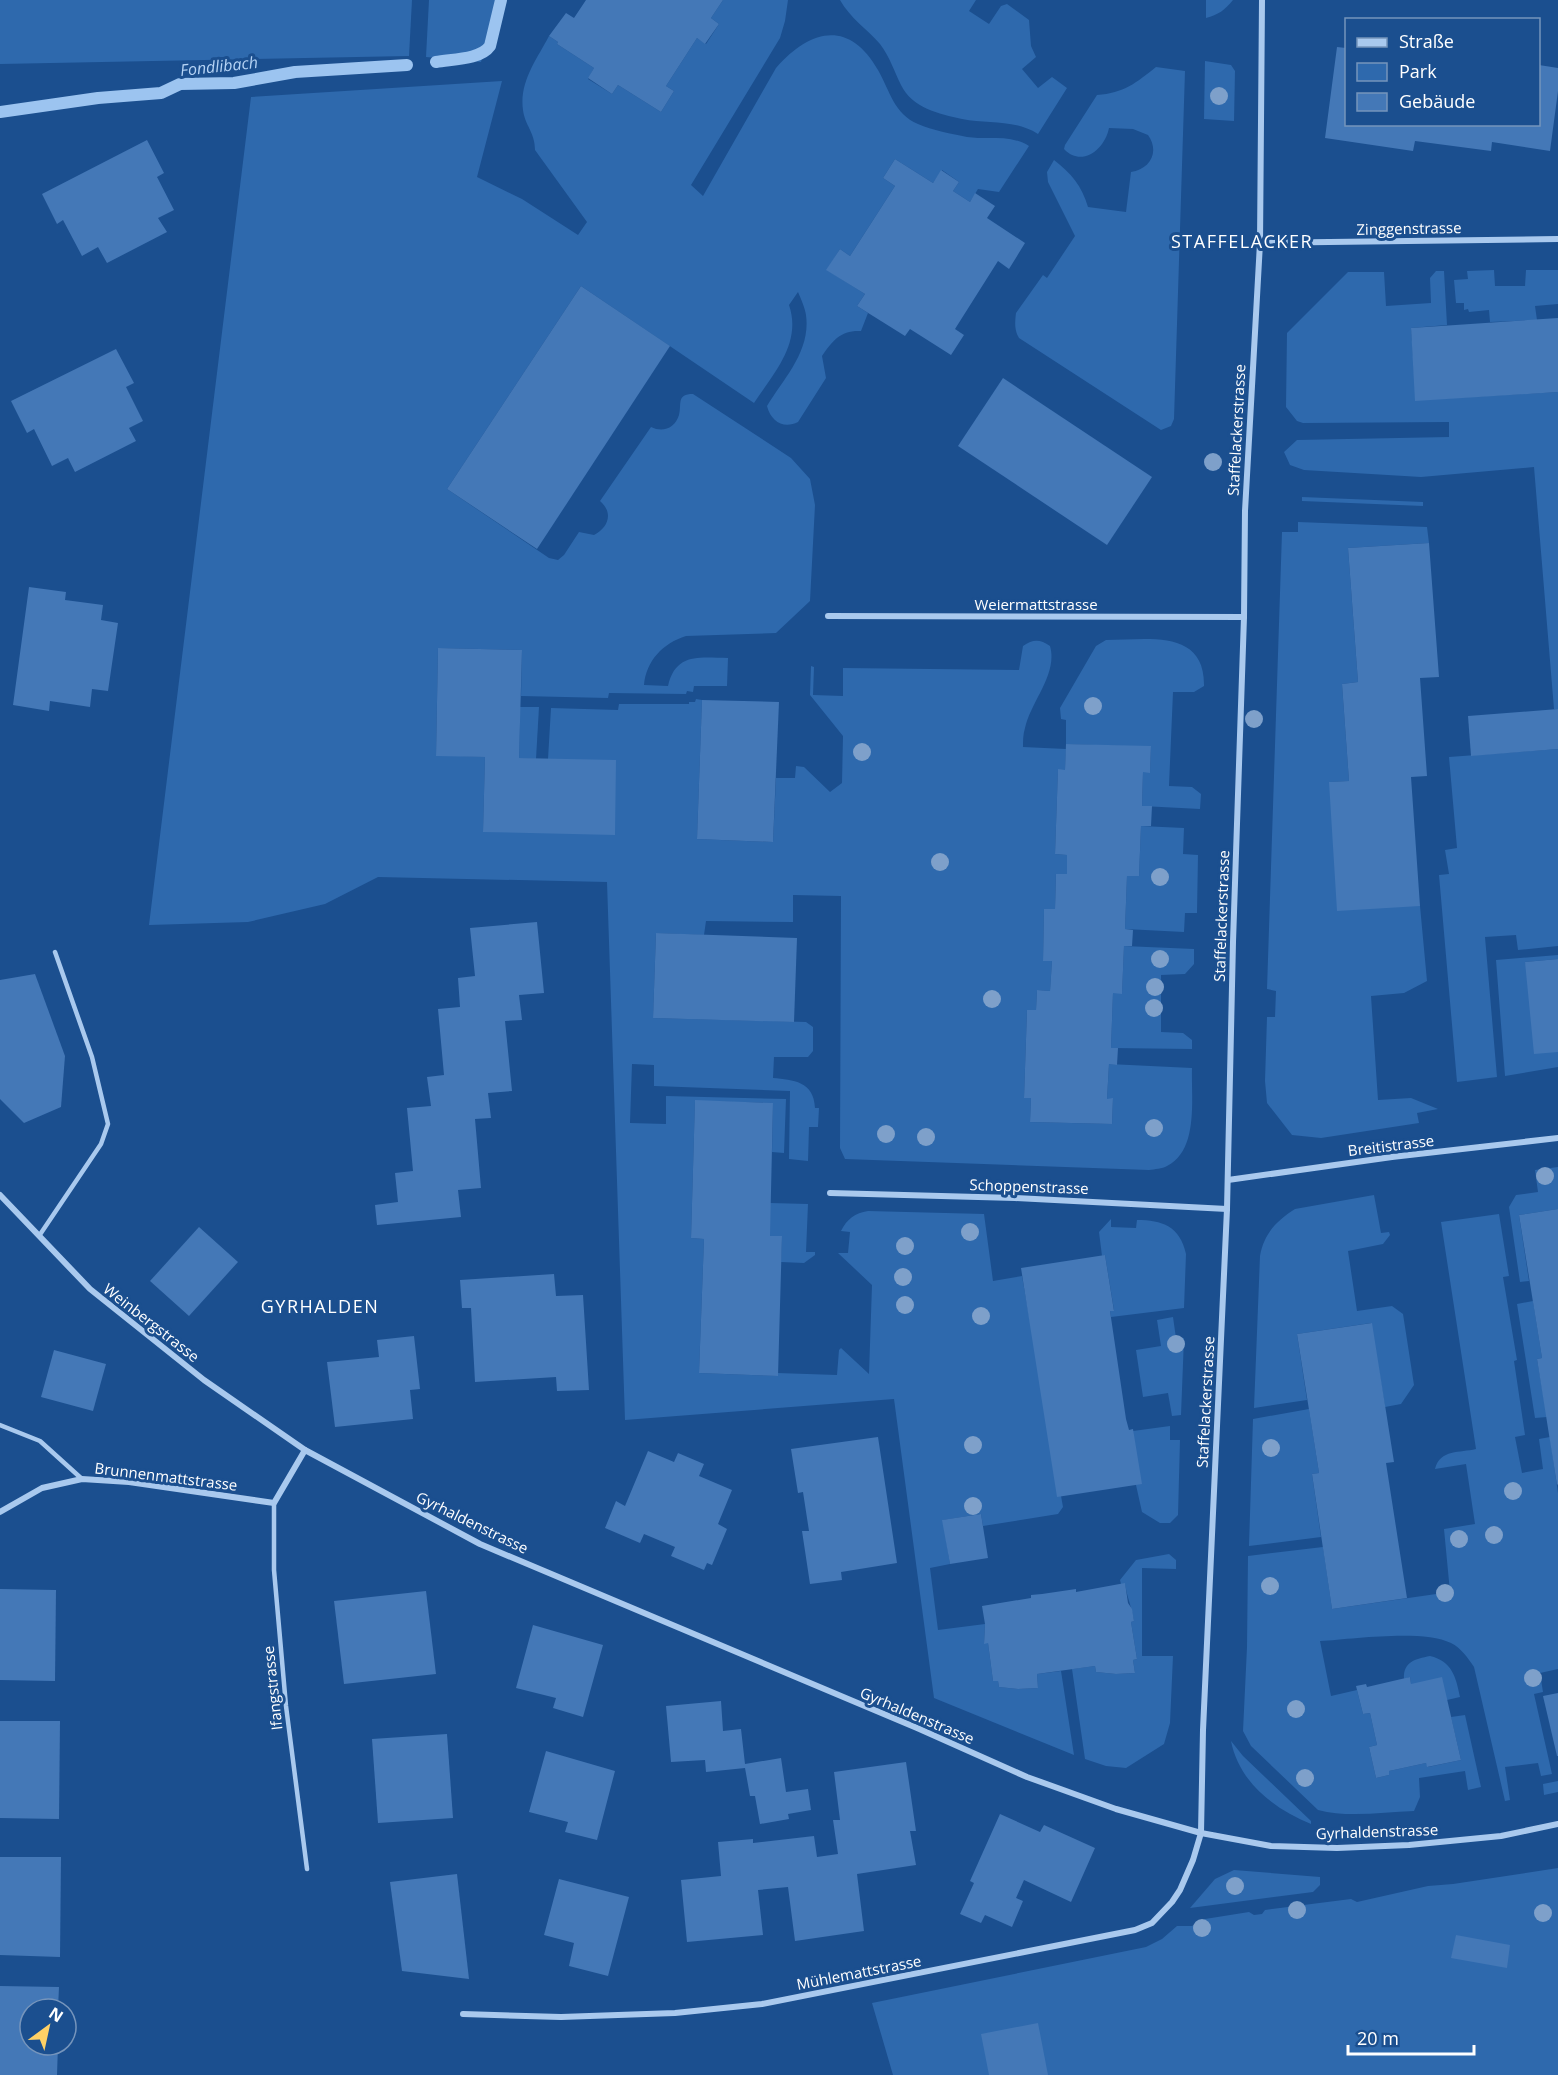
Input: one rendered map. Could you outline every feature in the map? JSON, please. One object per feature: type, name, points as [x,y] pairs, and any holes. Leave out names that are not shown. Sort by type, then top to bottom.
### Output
[{"type":"street","name":"Staffelackerstrasse","points":[[1201,1833],[1203,1730],[1228,1180],[1245,511],[1260,243],[1262,0]]},
{"type":"street","name":"Zinggenstrasse","points":[[1260,243],[1558,239]]},
{"type":"street","name":"Weiermattstrasse","points":[[828,616],[1244,617]]},
{"type":"street","name":"Breitistrasse","points":[[1228,1180],[1392,1157],[1558,1138]]},
{"type":"street","name":"Schoppenstrasse","points":[[830,1193],[1015,1198],[1227,1209]]},
{"type":"street","name":"Weinbergstrasse","points":[[0,1195],[90,1289],[204,1380],[305,1450]]},
{"type":"street","name":"Gyrhaldenstrasse","points":[[305,1450],[480,1544],[658,1621],[917,1728],[1027,1777],[1116,1809],[1201,1833],[1271,1846],[1337,1848],[1409,1845],[1501,1836],[1558,1824]]},
{"type":"street","points":[[274,1503],[305,1450]]},
{"type":"street","name":"Brunnenmattstrasse","points":[[0,1512],[42,1488],[82,1479],[129,1482],[274,1503]]},
{"type":"street","name":"Mühlemattstrasse","points":[[463,2014],[573,2016],[675,2013],[762,2004],[1135,1930],[1152,1923],[1172,1902],[1193,1860],[1201,1833]]},
{"type":"lane","points":[[39,1236],[101,1144],[108,1124],[92,1057],[55,952]]},
{"type":"lane","points":[[0,1425],[40,1441],[82,1479]]},
{"type":"lane","name":"Ifangstrasse","points":[[274,1503],[274,1570],[286,1706],[307,1869]]},
{"type":"green space","points":[[0,0],[412,0],[409,56],[0,64]]},
{"type":"green space","points":[[429,0],[496,0],[481,62],[426,57]]},
{"type":"green space","points":[[723,0],[788,0],[780,38],[691,185],[703,196],[776,68],[802,45],[829,35],[842,37],[855,43],[867,54],[898,108],[910,120],[967,137],[1014,140],[1029,146],[999,192],[978,189],[970,202],[953,191],[959,182],[942,170],[933,183],[895,159],[883,178],[895,186],[850,256],[840,249],[827,270],[865,294],[857,306],[868,313],[861,331],[848,332],[838,337],[822,356],[826,378],[798,422],[793,424],[779,423],[769,412],[767,406],[795,364],[804,340],[806,315],[798,292],[789,305],[792,332],[789,345],[777,369],[754,403],[581,286],[447,489],[549,558],[558,560],[564,555],[579,532],[594,535],[603,528],[608,515],[600,501],[651,427],[664,429],[672,426],[679,415],[682,398],[693,394],[791,458],[810,479],[815,505],[810,601],[776,633],[686,636],[663,648],[648,668],[644,685],[668,686],[677,667],[690,659],[728,658],[727,686],[694,686],[693,692],[687,691],[686,694],[609,693],[608,698],[521,696],[522,650],[438,648],[436,755],[485,757],[483,832],[548,759],[551,708],[618,710],[619,704],[689,704],[689,702],[695,702],[696,699],[702,700],[697,839],[773,842],[776,778],[795,778],[796,766],[804,767],[830,792],[842,783],[843,736],[810,695],[811,666],[814,667],[813,695],[843,696],[843,668],[1019,670],[1023,646],[1036,641],[1050,646],[1050,667],[1028,718],[1023,747],[1066,749],[1065,770],[1058,770],[1055,854],[1067,855],[1067,874],[1056,874],[1055,909],[1044,910],[1043,960],[1052,961],[1050,991],[1037,990],[1036,1010],[1027,1010],[1024,1098],[1031,1098],[1030,1122],[1112,1124],[1113,1099],[1107,1099],[1109,1064],[1192,1068],[1189,1136],[1177,1158],[1165,1167],[1149,1170],[845,1159],[840,1148],[841,896],[793,895],[793,922],[706,921],[704,935],[656,933],[653,1018],[806,1022],[813,1027],[813,1051],[808,1057],[774,1057],[773,1078],[795,1081],[807,1087],[814,1099],[815,1108],[819,1108],[818,1127],[809,1127],[808,1161],[789,1159],[790,1091],[654,1086],[654,1065],[632,1064],[630,1123],[666,1124],[666,1096],[786,1099],[784,1153],[772,1152],[773,1103],[695,1101],[691,1238],[704,1239],[699,1373],[777,1376],[777,1373],[837,1375],[841,1348],[869,1374],[872,1285],[838,1253],[848,1253],[850,1232],[841,1231],[846,1223],[855,1215],[868,1211],[984,1214],[993,1281],[1022,1276],[1063,1507],[1058,1514],[983,1526],[981,1514],[943,1520],[950,1564],[930,1568],[938,1630],[985,1624],[984,1643],[988,1643],[993,1681],[998,1681],[999,1687],[1038,1688],[1037,1674],[1061,1671],[1074,1755],[934,1698],[894,1399],[625,1420],[607,882],[378,877],[325,904],[248,922],[149,925],[251,97],[502,81],[477,177],[522,199],[578,235],[587,222],[535,150],[523,110],[522,100],[526,80],[549,36],[558,42],[557,44],[594,68],[588,79],[612,94],[618,85],[661,112],[674,91],[666,86],[697,38],[706,44],[719,24],[711,18]]},
{"type":"green space","points":[[840,0],[976,0],[969,11],[989,24],[1001,6],[1007,4],[1029,20],[1031,46],[1036,57],[1022,69],[1038,88],[1052,77],[1067,88],[1038,134],[1020,126],[962,119],[927,109],[906,93],[880,44]]},
{"type":"green space","points":[[1206,0],[1233,0],[1221,12],[1206,18]]},
{"type":"green space","points":[[1205,61],[1231,65],[1235,71],[1234,121],[1204,119]]},
{"type":"green space","points":[[1156,67],[1185,71],[1174,419],[1171,426],[1161,430],[1019,338],[1015,322],[1016,313],[1043,275],[1047,278],[1075,236],[1048,182],[1047,172],[1054,160],[1075,180],[1088,207],[1126,212],[1131,172],[1148,163],[1153,153],[1148,135],[1133,129],[1109,128],[1103,143],[1092,154],[1078,157],[1064,149],[1097,95],[1115,92],[1129,86]]},
{"type":"green space","points":[[1494,270],[1495,286],[1525,286],[1526,270],[1558,270],[1558,304],[1535,306],[1537,320],[1490,322],[1489,310],[1469,312],[1468,309],[1464,310],[1464,303],[1456,303],[1454,280],[1468,279],[1467,271]]},
{"type":"green space","points":[[1436,271],[1444,271],[1447,325],[1411,328],[1416,400],[1558,392],[1558,709],[1554,709],[1534,467],[1421,477],[1304,470],[1290,465],[1284,452],[1297,440],[1449,437],[1449,422],[1303,423],[1297,421],[1286,407],[1287,333],[1348,272],[1384,272],[1386,306],[1431,303],[1430,278]]},
{"type":"green space","points":[[1302,497],[1423,502],[1423,506],[1302,501]]},
{"type":"green space","points":[[1298,522],[1427,527],[1429,543],[1348,548],[1358,682],[1342,684],[1349,781],[1330,782],[1420,906],[1427,981],[1404,993],[1371,996],[1378,1100],[1411,1098],[1438,1109],[1417,1113],[1419,1123],[1321,1138],[1292,1135],[1267,1103],[1265,1081],[1267,1017],[1275,1017],[1276,991],[1267,989],[1282,532],[1298,532]]},
{"type":"green space","points":[[1106,640],[1171,641],[1195,654],[1202,667],[1204,686],[1194,692],[1173,692],[1169,786],[1192,787],[1201,794],[1200,809],[1142,806],[1143,772],[1150,772],[1151,747],[1066,744],[1066,720],[1061,719],[1060,708],[1096,646]]},
{"type":"green space","points":[[520,707],[539,707],[536,759],[519,758]]},
{"type":"green space","points":[[1558,749],[1558,946],[1518,950],[1516,935],[1485,937],[1497,1077],[1457,1082],[1439,875],[1449,874],[1445,850],[1457,848],[1449,757]]},
{"type":"green space","points":[[1141,826],[1184,828],[1183,854],[1198,855],[1197,913],[1185,913],[1184,932],[1125,929],[1127,876],[1139,876]]},
{"type":"green space","points":[[1124,946],[1194,949],[1194,964],[1185,974],[1161,975],[1161,1032],[1183,1033],[1192,1040],[1192,1049],[1111,1048],[1113,993],[1122,993]]},
{"type":"green space","points":[[1558,955],[1558,959],[1525,962],[1558,1050],[1558,1067],[1505,1076],[1496,960]]},
{"type":"green space","points":[[1558,1167],[1558,1209],[1519,1215],[1529,1281],[1520,1282],[1509,1207],[1516,1195],[1538,1192],[1535,1170]]},
{"type":"green space","points":[[1374,1195],[1381,1233],[1389,1232],[1390,1235],[1383,1244],[1348,1251],[1357,1311],[1392,1306],[1403,1314],[1414,1385],[1401,1404],[1385,1407],[1371,1323],[1297,1334],[1307,1400],[1254,1408],[1260,1256],[1264,1241],[1277,1223],[1295,1209]]},
{"type":"green space","points":[[770,1203],[808,1204],[806,1252],[815,1252],[815,1255],[804,1263],[781,1262],[782,1237],[770,1236]]},
{"type":"green space","points":[[1499,1214],[1509,1276],[1503,1277],[1517,1360],[1514,1361],[1525,1435],[1515,1437],[1522,1473],[1543,1469],[1539,1439],[1550,1437],[1558,1493],[1558,1669],[1540,1673],[1543,1692],[1534,1694],[1552,1774],[1541,1776],[1538,1763],[1505,1767],[1510,1800],[1505,1801],[1474,1667],[1455,1645],[1423,1636],[1320,1641],[1331,1696],[1357,1690],[1363,1714],[1370,1713],[1377,1745],[1369,1747],[1376,1778],[1389,1775],[1389,1771],[1426,1763],[1428,1767],[1461,1760],[1451,1717],[1465,1715],[1481,1787],[1468,1790],[1465,1771],[1419,1778],[1420,1797],[1414,1811],[1353,1814],[1318,1810],[1251,1746],[1243,1731],[1248,1556],[1323,1547],[1332,1609],[1450,1592],[1444,1529],[1475,1524],[1466,1464],[1435,1469],[1441,1458],[1446,1455],[1476,1449],[1441,1222]]},
{"type":"green space","points":[[1111,1219],[1111,1227],[1136,1228],[1137,1220],[1162,1223],[1169,1226],[1179,1237],[1186,1254],[1184,1308],[1111,1317],[1110,1311],[1114,1310],[1099,1232]]},
{"type":"green space","points":[[1533,1301],[1542,1358],[1537,1359],[1547,1417],[1535,1418],[1517,1304]]},
{"type":"green space","points":[[1173,1317],[1176,1338],[1184,1338],[1181,1415],[1172,1416],[1168,1393],[1143,1397],[1136,1350],[1161,1346],[1157,1320]]},
{"type":"green space","points":[[1309,1409],[1319,1473],[1312,1474],[1321,1537],[1249,1546],[1253,1419]]},
{"type":"green space","points":[[1170,1426],[1170,1440],[1180,1440],[1178,1515],[1170,1523],[1160,1523],[1142,1512],[1136,1485],[1133,1431]]},
{"type":"green space","points":[[1169,1554],[1176,1560],[1176,1569],[1142,1568],[1142,1656],[1173,1656],[1170,1723],[1164,1744],[1126,1768],[1106,1766],[1085,1759],[1072,1669],[1095,1666],[1096,1672],[1135,1673],[1133,1660],[1137,1659],[1131,1622],[1134,1621],[1125,1584],[1121,1584],[1120,1580],[1136,1560]]},
{"type":"green space","points":[[1430,1656],[1443,1662],[1452,1671],[1460,1697],[1447,1700],[1411,1684],[1410,1677],[1404,1679],[1404,1673],[1411,1662]]},
{"type":"green space","points":[[1231,1741],[1243,1756],[1311,1821],[1311,1824],[1284,1810],[1260,1792],[1242,1769]]},
{"type":"green space","points":[[1558,1781],[1558,1792],[1544,1795],[1543,1784]]},
{"type":"green space","points":[[1558,1868],[1558,2075],[893,2075],[872,2003],[1146,1947],[1162,1939],[1177,1926],[1192,1926],[1205,1919],[1249,1912],[1254,1915],[1262,1914],[1265,1910],[1351,1899],[1357,1902],[1428,1886]]},
{"type":"green space","points":[[1234,1870],[1320,1877],[1320,1885],[1313,1892],[1190,1908],[1215,1879]]},
{"type":"building","points":[[586,0],[723,0],[711,18],[719,24],[705,44],[697,38],[666,86],[674,91],[661,112],[618,85],[612,94],[588,78],[594,68],[557,44],[558,42],[549,36],[566,13],[574,18]]},
{"type":"building","points":[[1337,47],[1345,48],[1345,126],[1540,126],[1540,65],[1558,68],[1558,91],[1550,151],[1492,142],[1491,151],[1415,141],[1413,151],[1325,138]]},
{"type":"building","points":[[147,140],[164,173],[157,177],[174,210],[158,218],[167,232],[107,263],[98,247],[82,256],[63,220],[57,224],[42,194]]},
{"type":"building","points":[[895,159],[933,183],[941,170],[959,182],[953,191],[970,202],[975,193],[995,206],[987,218],[1025,243],[1009,269],[998,261],[955,329],[964,335],[951,355],[910,329],[905,336],[857,306],[865,294],[826,270],[840,249],[850,256],[895,186],[883,178]]},
{"type":"building","points":[[581,286],[670,346],[537,549],[447,489]]},
{"type":"building","points":[[1558,318],[1558,392],[1415,401],[1411,328]]},
{"type":"building","points":[[116,349],[134,383],[126,387],[143,421],[129,428],[136,441],[75,472],[68,458],[52,466],[34,429],[27,433],[11,401]]},
{"type":"building","points":[[1003,378],[1152,477],[1107,545],[958,446]]},
{"type":"building","points":[[1429,543],[1439,677],[1420,678],[1427,776],[1411,777],[1420,906],[1337,911],[1329,782],[1349,781],[1342,684],[1358,682],[1348,548]]},
{"type":"building","points":[[29,587],[66,592],[65,600],[103,605],[101,620],[118,623],[108,691],[92,689],[90,707],[50,701],[49,711],[13,705]]},
{"type":"building","points":[[438,648],[522,650],[519,758],[616,760],[615,835],[483,832],[485,757],[436,756]]},
{"type":"building","points":[[702,700],[779,702],[773,842],[697,839]]},
{"type":"building","points":[[1558,709],[1558,749],[1471,756],[1468,716]]},
{"type":"building","points":[[1066,744],[1151,746],[1150,773],[1143,772],[1142,806],[1152,806],[1151,826],[1141,826],[1139,876],[1127,876],[1125,929],[1133,930],[1132,946],[1124,946],[1122,994],[1113,993],[1111,1048],[1118,1048],[1117,1065],[1109,1064],[1107,1099],[1113,1098],[1112,1124],[1030,1122],[1031,1098],[1024,1098],[1027,1010],[1036,1010],[1037,990],[1050,991],[1052,961],[1043,961],[1044,909],[1055,909],[1056,874],[1067,874],[1067,855],[1055,854],[1058,769],[1065,770]]},
{"type":"building","points":[[537,922],[544,993],[519,995],[522,1020],[505,1021],[512,1091],[488,1093],[491,1118],[475,1119],[481,1188],[458,1190],[461,1217],[377,1225],[375,1205],[398,1202],[395,1173],[413,1171],[407,1108],[431,1106],[427,1077],[444,1075],[438,1009],[460,1007],[458,978],[475,976],[470,928]]},
{"type":"building","points":[[656,933],[797,938],[794,1022],[653,1018]]},
{"type":"building","points":[[1558,959],[1558,1052],[1534,1054],[1525,962]]},
{"type":"building","points":[[35,974],[65,1056],[61,1107],[24,1123],[0,1099],[0,980]]},
{"type":"building","points":[[695,1100],[773,1103],[770,1236],[782,1236],[778,1376],[699,1373],[704,1239],[691,1238]]},
{"type":"building","points":[[1558,1209],[1557,1485],[1537,1359],[1542,1358],[1519,1215]]},
{"type":"building","points":[[199,1227],[238,1262],[189,1316],[150,1281]]},
{"type":"building","points":[[1105,1255],[1114,1311],[1110,1311],[1126,1419],[1129,1430],[1133,1429],[1142,1484],[1057,1497],[1021,1268]]},
{"type":"building","points":[[554,1274],[556,1296],[583,1295],[589,1390],[557,1391],[556,1377],[475,1382],[471,1308],[462,1308],[460,1280]]},
{"type":"building","points":[[1372,1323],[1394,1462],[1386,1463],[1407,1598],[1332,1609],[1312,1474],[1319,1473],[1297,1334]]},
{"type":"building","points":[[414,1336],[420,1389],[410,1390],[413,1419],[335,1427],[327,1362],[379,1357],[377,1340]]},
{"type":"building","points":[[54,1350],[106,1364],[93,1411],[41,1397]]},
{"type":"building","points":[[878,1437],[897,1563],[841,1572],[842,1580],[810,1584],[802,1531],[809,1531],[803,1492],[798,1493],[791,1449]]},
{"type":"building","points":[[648,1451],[674,1462],[678,1453],[704,1464],[699,1476],[732,1490],[718,1524],[727,1529],[712,1565],[707,1563],[704,1570],[671,1556],[675,1547],[644,1534],[640,1543],[605,1528],[616,1501],[625,1506]]},
{"type":"building","points":[[981,1514],[988,1558],[950,1564],[942,1520]]},
{"type":"building","points":[[1125,1583],[1134,1621],[1131,1622],[1137,1659],[1133,1660],[1135,1673],[1096,1672],[1095,1666],[1037,1674],[1038,1688],[999,1687],[998,1681],[993,1681],[988,1643],[984,1644],[985,1624],[982,1606],[1031,1598],[1031,1595],[1076,1589],[1076,1592]]},
{"type":"building","points":[[0,1589],[56,1590],[55,1681],[0,1680]]},
{"type":"building","points":[[426,1591],[436,1674],[344,1684],[334,1601]]},
{"type":"building","points":[[533,1625],[603,1645],[583,1717],[553,1708],[556,1698],[516,1688]]},
{"type":"building","points":[[1410,1677],[1411,1684],[1442,1677],[1461,1760],[1427,1767],[1426,1763],[1389,1771],[1389,1775],[1376,1778],[1369,1747],[1377,1745],[1370,1713],[1363,1714],[1356,1686],[1366,1684],[1367,1687]]},
{"type":"building","points":[[1558,1693],[1558,1756],[1557,1756],[1543,1696]]},
{"type":"building","points":[[721,1701],[723,1731],[741,1729],[745,1764],[781,1758],[786,1792],[808,1789],[811,1810],[788,1814],[789,1819],[760,1824],[755,1796],[750,1796],[745,1768],[706,1772],[705,1760],[671,1762],[666,1706]]},
{"type":"building","points":[[0,1721],[60,1721],[59,1819],[0,1818]]},
{"type":"building","points":[[447,1734],[453,1818],[378,1823],[372,1739]]},
{"type":"building","points":[[546,1751],[615,1771],[597,1840],[565,1832],[568,1822],[529,1812]]},
{"type":"building","points":[[906,1762],[916,1831],[910,1831],[916,1865],[857,1874],[864,1931],[795,1941],[788,1887],[758,1890],[763,1935],[687,1942],[681,1880],[721,1876],[718,1842],[753,1839],[753,1843],[814,1836],[817,1857],[838,1854],[833,1820],[840,1820],[834,1772]]},
{"type":"building","points":[[1000,1814],[1040,1832],[1044,1825],[1095,1848],[1071,1902],[1024,1880],[1016,1898],[1023,1901],[1012,1927],[985,1915],[981,1923],[960,1914],[974,1883],[970,1881]]},
{"type":"building","points":[[0,1857],[61,1857],[60,1957],[0,1955]]},
{"type":"building","points":[[457,1874],[469,1979],[402,1971],[390,1882]]},
{"type":"building","points":[[559,1879],[629,1897],[608,1976],[569,1966],[574,1943],[544,1935]]},
{"type":"building","points":[[1456,1935],[1510,1945],[1507,1968],[1451,1958]]},
{"type":"building","points":[[0,1986],[59,1987],[59,1997],[18,1997],[18,2057],[58,2057],[57,2075],[0,2075]]},
{"type":"building","points":[[1038,2023],[1048,2075],[989,2075],[981,2034]]},
{"type":"waterway","name":"Fondlibach","points":[[436,62],[473,56],[485,51],[490,46],[501,0]]},
{"type":"waterway","name":"Fondlibach","points":[[0,112],[98,98],[161,93],[180,84],[234,83],[295,72],[407,65]]},
{"type":"district","name":"STAFFELACKER","points":[[1242,242]]},
{"type":"district","name":"GYRHALDEN","points":[[320,1307]]}]
